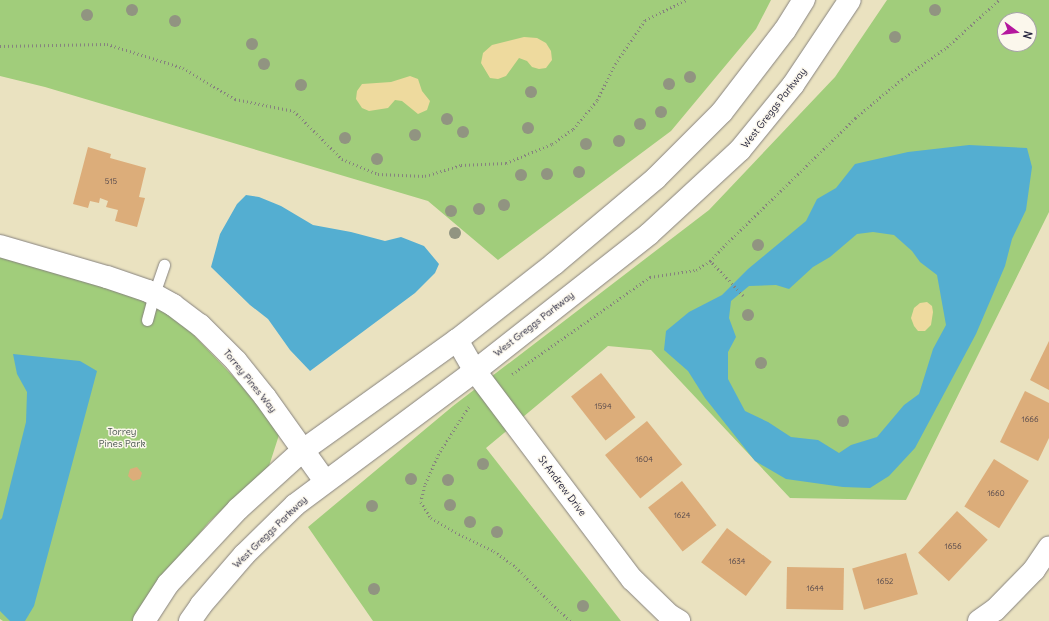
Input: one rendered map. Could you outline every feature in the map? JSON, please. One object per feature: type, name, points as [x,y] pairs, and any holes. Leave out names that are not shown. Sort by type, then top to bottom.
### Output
[{"type":"street","points":[[144,621],[168,584],[238,509],[302,451],[457,340],[554,264],[656,178],[722,112],[785,30],[804,0]]},
{"type":"street","name":"West Greggs Parkway","points":[[190,621],[201,605],[244,555],[295,505],[325,481],[475,371],[649,234],[740,150],[793,85],[850,0]]},
{"type":"street","name":"Torrey Pines Way","points":[[0,246],[107,277],[154,294],[173,305],[200,325],[236,361],[265,396],[302,451],[325,481]]},
{"type":"street","name":"St Andrew Drive","points":[[457,340],[475,371],[632,579],[669,615],[679,621]]},
{"type":"street","points":[[979,621],[995,610],[1034,570],[1049,548]]},
{"type":"lane","points":[[147,320],[164,266]]},
{"type":"path","points":[[0,46],[106,44],[183,68],[235,99],[294,111],[342,160],[378,174],[425,176],[461,165],[506,163],[552,144],[573,129],[597,100],[615,64],[645,20],[686,0]]},
{"type":"path","points":[[512,374],[650,278],[696,270],[710,261],[722,247],[855,118],[902,79],[948,47],[999,0]]},
{"type":"path","points":[[710,261],[743,296]]},
{"type":"path","points":[[469,407],[439,454],[424,486],[421,502],[431,518],[494,551],[516,567],[571,621]]},
{"type":"green space","points":[[0,0],[771,0],[756,29],[671,131],[498,260],[428,201],[45,87],[0,76]]},
{"type":"green space","points":[[887,0],[1049,0],[1049,212],[906,500],[790,498],[651,350],[608,346],[486,448],[621,621],[373,621],[308,527],[453,406],[709,210],[835,77]]},
{"type":"green space","name":"Torrey Pines Park","points":[[0,256],[118,290],[163,310],[187,328],[250,394],[279,435],[269,466],[209,522],[159,582],[135,621],[3,621],[0,619]]},
{"type":"sand","points":[[524,37],[537,38],[546,43],[551,51],[552,60],[546,68],[539,69],[532,67],[527,61],[519,58],[506,76],[498,79],[490,78],[481,63],[483,53],[492,45]]},
{"type":"sand","points":[[410,76],[418,79],[422,91],[430,101],[427,110],[418,114],[402,101],[395,100],[388,108],[369,111],[362,108],[356,99],[357,91],[362,84],[391,82]]},
{"type":"sand","points":[[927,302],[932,306],[933,312],[931,325],[925,331],[918,331],[911,318],[914,308],[920,303]]},
{"type":"water","points":[[969,145],[1027,148],[1032,167],[1026,210],[1012,239],[1005,266],[976,334],[915,448],[889,476],[870,488],[843,487],[786,479],[755,461],[705,398],[688,371],[664,350],[666,331],[689,312],[722,295],[748,269],[806,221],[817,199],[836,188],[855,164],[908,152]],"holes":[[[873,232],[894,235],[912,251],[920,262],[937,275],[946,325],[933,349],[919,394],[904,405],[877,437],[851,445],[839,453],[818,440],[791,437],[768,422],[745,411],[728,379],[728,352],[736,337],[729,318],[731,301],[749,286],[776,285],[789,289],[813,267],[830,257],[857,234]]]},
{"type":"water","points":[[246,195],[259,197],[281,206],[313,225],[351,232],[385,241],[401,237],[424,246],[439,264],[435,273],[415,293],[310,371],[290,350],[268,319],[250,305],[211,267],[220,234],[237,204]]},
{"type":"water","points":[[13,354],[80,361],[97,371],[34,606],[25,621],[10,621],[0,611],[0,520],[2,518],[26,422],[27,392],[17,374]]},
{"type":"building","points":[[88,147],[111,154],[110,158],[146,168],[139,197],[145,198],[137,227],[115,221],[118,210],[106,207],[108,201],[100,198],[99,203],[90,201],[88,208],[73,204]]},
{"type":"building","points":[[1049,341],[1049,390],[1030,380]]},
{"type":"building","points":[[601,373],[635,417],[606,441],[571,396]]},
{"type":"building","points":[[1025,391],[1049,403],[1049,438],[1038,461],[1000,442]]},
{"type":"building","points":[[647,421],[682,465],[640,499],[605,455]]},
{"type":"building","points":[[994,459],[1029,481],[999,528],[964,506]]},
{"type":"building","points":[[137,467],[142,473],[140,479],[133,481],[128,476],[130,469]]},
{"type":"building","points":[[682,481],[716,525],[683,552],[648,507]]},
{"type":"building","points":[[957,511],[988,540],[949,581],[918,553]]},
{"type":"building","points":[[727,528],[772,562],[746,596],[701,562]]},
{"type":"building","points":[[906,553],[918,594],[864,610],[852,568]]},
{"type":"building","points":[[787,567],[844,568],[843,610],[786,609]]}]
